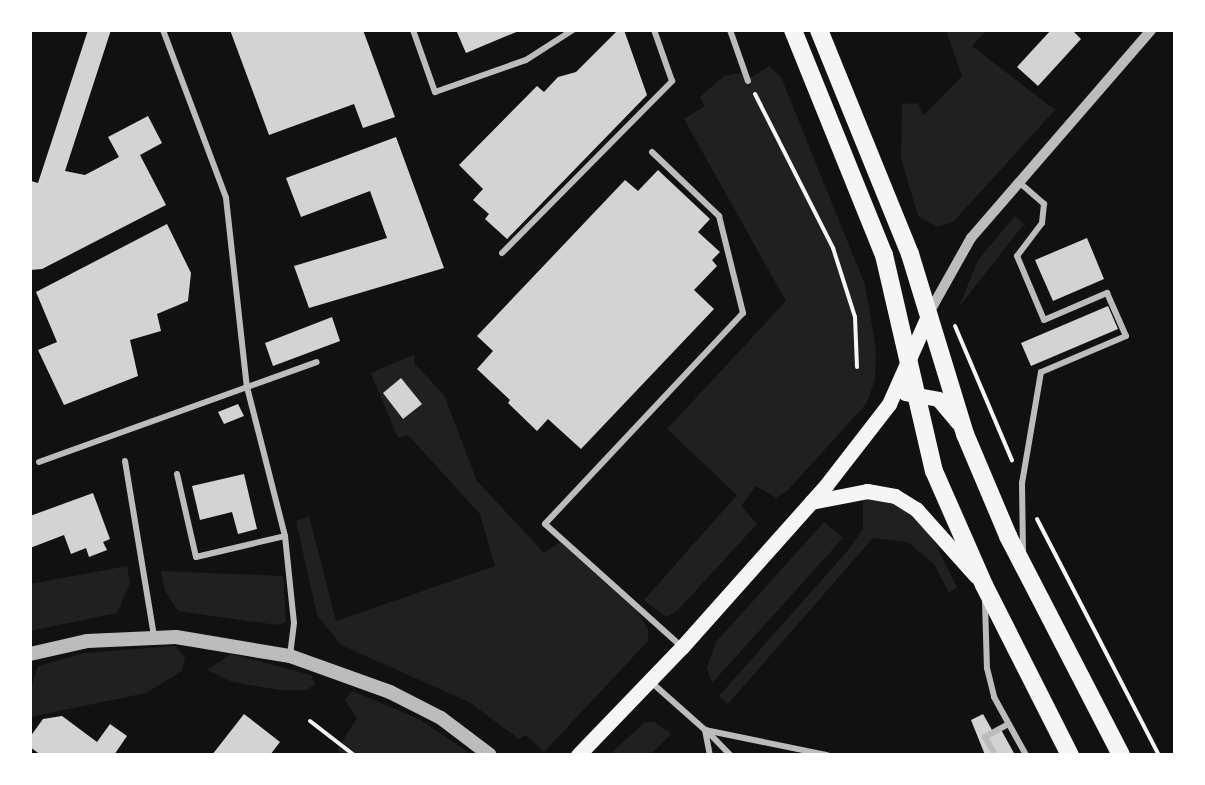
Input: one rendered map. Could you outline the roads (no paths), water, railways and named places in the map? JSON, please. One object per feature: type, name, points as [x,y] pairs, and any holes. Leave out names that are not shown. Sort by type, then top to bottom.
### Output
[{"type":"main road","points":[[793,30],[867,208],[934,471],[984,585],[1070,755]]},
{"type":"main road","points":[[819,30],[892,206],[965,434],[1024,568],[1121,755]]},
{"type":"main road","points":[[578,755],[811,502],[889,404],[928,316]]},
{"type":"main road","points":[[889,404],[915,391],[938,398],[965,434]]},
{"type":"main road","points":[[811,502],[867,491],[906,501],[984,585]]},
{"type":"street","points":[[928,316],[952,265],[1151,30]]},
{"type":"street","points":[[30,654],[88,641],[154,638],[228,643],[290,656],[390,692],[441,718],[490,755]]},
{"type":"lane","points":[[163,30],[226,198],[247,387],[284,536],[294,622],[290,656]]},
{"type":"lane","points":[[413,30],[436,92],[526,60],[573,30]]},
{"type":"lane","points":[[502,253],[672,81],[654,30]]},
{"type":"lane","points":[[730,30],[748,81]]},
{"type":"lane","points":[[652,152],[719,216],[744,314],[545,524],[682,646]]},
{"type":"lane","points":[[1019,182],[1044,204],[1042,223],[1017,256],[1044,320],[1107,293],[1126,336],[1041,372],[1022,483],[1024,568]]},
{"type":"lane","points":[[39,462],[316,362]]},
{"type":"lane","points":[[125,461],[154,638]]},
{"type":"lane","points":[[177,474],[196,557],[284,536]]},
{"type":"lane","points":[[984,585],[986,668],[994,698],[1026,755]]},
{"type":"lane","points":[[650,681],[730,755]]},
{"type":"lane","points":[[995,755],[985,737],[1008,724]]},
{"type":"lane","points":[[706,730],[710,755]]},
{"type":"lane","points":[[706,730],[827,755]]}]
